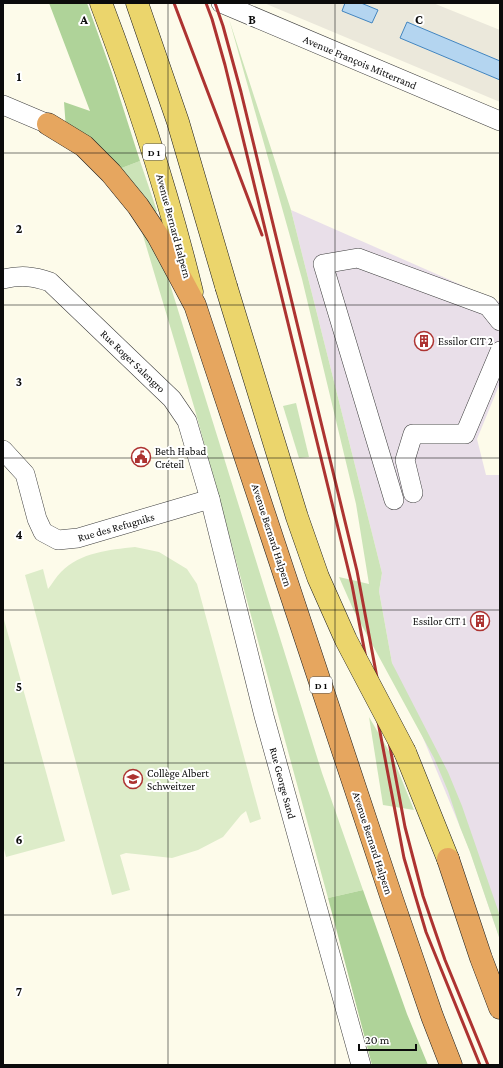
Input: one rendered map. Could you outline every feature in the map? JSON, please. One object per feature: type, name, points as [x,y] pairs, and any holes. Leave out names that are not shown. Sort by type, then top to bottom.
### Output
[{"type":"highway","points":[[48,124],[84,146],[111,173],[138,206],[158,236],[195,305]]},
{"type":"highway","name":"Avenue Bernard Halpern","points":[[195,305],[392,899],[432,1016],[451,1065]]},
{"type":"highway","points":[[448,859],[481,958],[500,1008]]},
{"type":"main road","name":"Avenue Bernard Halpern","points":[[101,3],[124,64],[155,156],[178,234],[195,305]]},
{"type":"main road","points":[[137,3],[178,122],[226,286],[297,517],[318,577],[346,640],[405,752],[448,859]]},
{"type":"street","name":"Avenue François Mitterrand","points":[[226,5],[500,121]]},
{"type":"street","points":[[3,105],[48,124]]},
{"type":"street","points":[[394,500],[323,264],[358,258],[488,306],[500,321]]},
{"type":"street","name":"Rue Roger Salengro","points":[[3,279],[14,276],[34,276],[50,282],[172,399],[187,421],[210,499]]},
{"type":"street","points":[[414,493],[405,460],[413,434],[465,434],[500,351]]},
{"type":"street","name":"Rue des Refugniks","points":[[3,450],[26,474],[37,519],[43,532],[58,540],[78,538],[210,499]]},
{"type":"street","name":"Rue George Sand","points":[[210,499],[264,716],[361,1065]]},
{"type":"shaded area","points":[[264,3],[345,3],[342,11],[378,10],[361,3],[433,3],[500,30],[500,61],[407,22],[400,38],[500,80],[500,102]]},
{"type":"shaded area","points":[[291,210],[500,302],[500,383],[477,439],[486,475],[500,475],[500,940],[470,851],[392,663],[379,591],[382,573]]},
{"type":"green space","points":[[49,3],[87,3],[112,73],[140,161],[119,169],[66,129],[64,102],[90,111]]},
{"type":"green space","points":[[229,19],[291,210],[382,573],[379,591],[392,663],[448,772],[462,806],[500,916],[500,940],[448,791],[434,758],[354,611],[339,577],[369,584],[356,504],[302,279]]},
{"type":"green space","points":[[140,161],[157,211],[152,216],[116,170]]},
{"type":"green space","points":[[139,222],[164,265],[322,773],[363,890],[328,898],[195,410]]},
{"type":"green space","points":[[296,403],[309,457],[299,458],[283,406]]},
{"type":"green space","points":[[135,547],[159,552],[187,569],[197,584],[261,819],[250,823],[246,811],[223,837],[198,850],[172,858],[126,853],[120,855],[130,890],[112,895],[25,575],[43,569],[48,589],[61,572],[77,560],[96,553]]},
{"type":"green space","points":[[3,616],[65,841],[6,857],[3,845]]},
{"type":"green space","points":[[369,717],[393,758],[414,810],[383,805]]},
{"type":"green space","points":[[363,890],[407,1014],[428,1065],[372,1065],[328,898]]},
{"type":"water","points":[[345,3],[361,3],[378,10],[372,23],[342,11]]},
{"type":"water","points":[[407,22],[500,61],[500,80],[400,38]]},
{"type":"railway","points":[[174,3],[262,235]]},
{"type":"railway","points":[[206,3],[225,65],[352,585],[404,858],[426,932],[480,1065]]},
{"type":"railway","points":[[215,3],[223,26],[241,92],[357,571],[405,827],[423,896],[445,960],[488,1065]]},
{"type":"place","name":"Essilor CIT 2","points":[[424,341]]},
{"type":"place","name":"Beth Habad Créteil","points":[[141,457]]},
{"type":"place","name":"Essilor CIT 1","points":[[480,621]]},
{"type":"place","name":"Collège Albert Schweitzer","points":[[133,779]]}]
